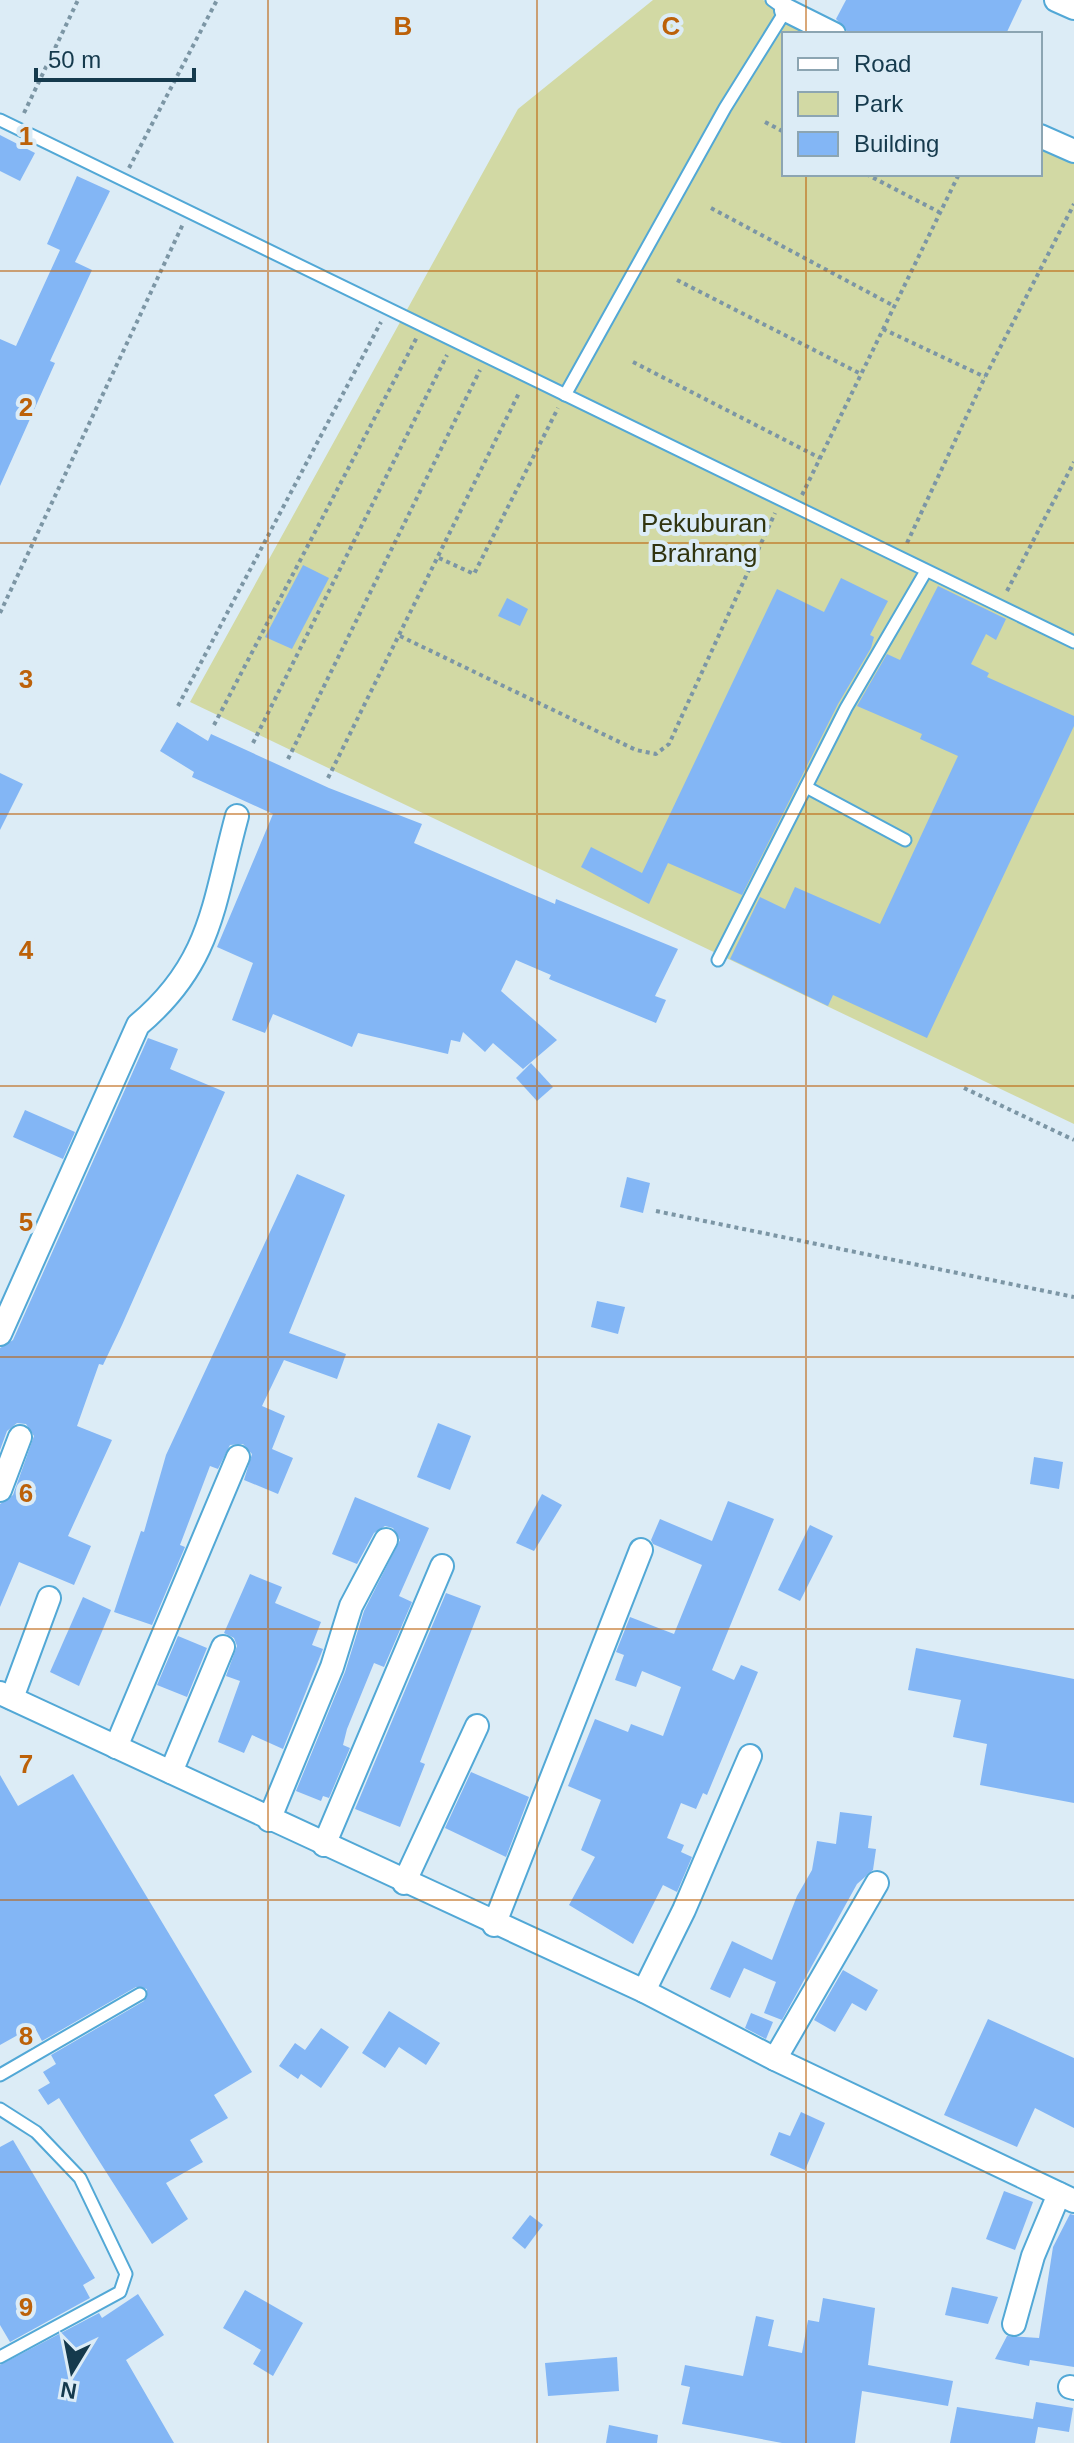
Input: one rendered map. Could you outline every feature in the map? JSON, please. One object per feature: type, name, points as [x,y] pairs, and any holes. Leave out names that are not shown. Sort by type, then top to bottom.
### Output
[{"type":"street","points":[[1056,0],[1074,8]]},
{"type":"street","points":[[779,5],[830,32]]},
{"type":"street","points":[[1042,137],[1074,151]]},
{"type":"street","points":[[0,1334],[138,1025],[165,1002],[198,957],[237,816]]},
{"type":"street","points":[[0,1490],[20,1437]]},
{"type":"street","points":[[116,1747],[238,1457]]},
{"type":"street","points":[[269,1820],[332,1667],[351,1606],[386,1540]]},
{"type":"street","points":[[494,1925],[641,1550]]},
{"type":"street","points":[[324,1845],[442,1566]]},
{"type":"street","points":[[49,1598],[6,1696],[494,1925],[644,1991],[775,2059],[1066,2198],[1033,2256],[1014,2324]]},
{"type":"street","points":[[171,1772],[223,1647]]},
{"type":"street","points":[[404,1883],[477,1726]]},
{"type":"street","points":[[644,1991],[684,1910],[750,1756]]},
{"type":"street","points":[[775,2059],[877,1883]]},
{"type":"lane","points":[[565,395],[779,5]]},
{"type":"lane","points":[[0,120],[1074,642]]},
{"type":"lane","points":[[718,960],[846,708],[926,571]]},
{"type":"lane","points":[[806,787],[905,840]]},
{"type":"lane","points":[[0,2075],[140,1994]]},
{"type":"lane","points":[[0,2109],[36,2132],[80,2178],[126,2274],[120,2292],[0,2357]]},
{"type":"path","points":[[16,128],[78,0]]},
{"type":"path","points":[[123,180],[217,0]]},
{"type":"path","points":[[765,122],[782,131]]},
{"type":"path","points":[[870,176],[939,212]]},
{"type":"path","points":[[796,508],[958,176]]},
{"type":"path","points":[[900,558],[985,377],[1074,204]]},
{"type":"path","points":[[711,208],[894,306]]},
{"type":"path","points":[[0,613],[189,211]]},
{"type":"path","points":[[677,280],[861,374]]},
{"type":"path","points":[[178,706],[388,309]]},
{"type":"path","points":[[214,725],[422,327]]},
{"type":"path","points":[[883,329],[985,377]]},
{"type":"path","points":[[253,743],[453,342]]},
{"type":"path","points":[[288,759],[486,358]]},
{"type":"path","points":[[633,362],[820,458]]},
{"type":"path","points":[[328,778],[527,378]]},
{"type":"path","points":[[439,558],[474,574],[565,395]]},
{"type":"path","points":[[999,606],[1074,462]]},
{"type":"path","points":[[400,636],[636,750],[656,754],[669,744],[781,500]]},
{"type":"path","points":[[964,1088],[1074,1140]]},
{"type":"path","points":[[656,1211],[1074,1297]]},
{"type":"green space","name":"Pekuburan Brahrang","points":[[653,0],[763,0],[830,32],[782,32],[782,176],[1042,176],[1042,134],[1074,150],[1074,1124],[190,702],[518,109]]},
{"type":"building","points":[[846,0],[1022,0],[1007,32],[848,32],[836,19]]},
{"type":"building","points":[[0,135],[35,153],[20,181],[0,171]]},
{"type":"building","points":[[77,176],[110,191],[75,262],[92,270],[50,361],[55,363],[0,486],[0,339],[16,346],[60,250],[47,244]]},
{"type":"building","points":[[303,565],[329,578],[292,649],[265,637]]},
{"type":"building","points":[[841,578],[888,601],[870,635],[874,637],[871,648],[838,704],[742,895],[668,863],[649,904],[581,867],[591,847],[642,873],[777,589],[824,612]]},
{"type":"building","points":[[938,586],[1006,619],[996,640],[986,634],[971,664],[989,673],[987,677],[1074,716],[1074,726],[927,1038],[833,995],[828,1006],[730,959],[760,897],[785,909],[795,887],[880,924],[958,756],[920,739],[922,734],[857,706],[887,654],[900,660]]},
{"type":"building","points":[[507,598],[528,609],[520,626],[498,616]]},
{"type":"building","points":[[177,722],[208,741],[211,734],[329,788],[422,824],[414,843],[555,904],[556,899],[678,949],[655,996],[666,1000],[656,1023],[549,979],[551,975],[516,960],[501,991],[557,1040],[523,1069],[493,1043],[485,1052],[463,1032],[460,1042],[451,1040],[448,1054],[358,1033],[352,1047],[273,1014],[265,1033],[232,1020],[253,963],[217,947],[273,814],[192,777],[194,772],[160,751]]},
{"type":"building","points":[[0,773],[23,784],[0,830]]},
{"type":"building","points":[[148,1038],[178,1049],[170,1069],[225,1092],[122,1325],[103,1365],[99,1364],[77,1426],[112,1440],[68,1536],[91,1546],[74,1585],[19,1562],[0,1607],[0,1504],[13,1495],[34,1436],[26,1424],[17,1423],[7,1431],[0,1450],[0,1348],[13,1340]]},
{"type":"building","points":[[531,1063],[553,1087],[537,1101],[516,1078]]},
{"type":"building","points":[[25,1110],[75,1132],[63,1159],[13,1137]]},
{"type":"building","points":[[297,1174],[345,1195],[289,1333],[346,1354],[337,1379],[284,1360],[262,1406],[285,1416],[272,1449],[293,1458],[278,1494],[244,1480],[252,1454],[243,1444],[230,1445],[218,1469],[210,1466],[180,1545],[185,1547],[152,1625],[114,1612],[141,1531],[144,1532],[166,1455]]},
{"type":"building","points":[[627,1177],[650,1183],[643,1213],[620,1207]]},
{"type":"building","points":[[597,1301],[625,1307],[618,1334],[591,1327]]},
{"type":"building","points":[[438,1423],[471,1436],[450,1490],[417,1477]]},
{"type":"building","points":[[1034,1457],[1063,1462],[1059,1489],[1030,1484]]},
{"type":"building","points":[[542,1494],[562,1505],[534,1551],[516,1543]]},
{"type":"building","points":[[355,1497],[429,1528],[399,1596],[412,1602],[384,1667],[374,1663],[347,1729],[343,1745],[350,1748],[329,1798],[323,1796],[321,1801],[296,1791],[345,1672],[364,1611],[400,1540],[393,1528],[385,1526],[374,1533],[357,1564],[332,1554]]},
{"type":"building","points":[[728,1501],[774,1519],[712,1670],[734,1680],[741,1665],[758,1672],[707,1795],[703,1793],[696,1809],[681,1803],[667,1838],[684,1845],[681,1852],[692,1857],[677,1892],[663,1885],[633,1944],[569,1905],[595,1857],[581,1850],[601,1800],[568,1786],[595,1719],[628,1732],[631,1724],[663,1736],[681,1687],[642,1671],[636,1687],[615,1680],[624,1655],[616,1652],[630,1617],[674,1634],[702,1565],[653,1544],[651,1540],[660,1519],[712,1541]]},
{"type":"building","points":[[810,1525],[833,1536],[800,1601],[778,1590]]},
{"type":"building","points":[[250,1574],[282,1587],[275,1603],[321,1622],[312,1645],[323,1649],[283,1749],[252,1735],[244,1753],[218,1742],[240,1681],[226,1676],[237,1646],[234,1638],[224,1633]]},
{"type":"building","points":[[446,1593],[481,1606],[420,1762],[425,1764],[400,1827],[355,1809]]},
{"type":"building","points":[[83,1597],[111,1610],[79,1686],[50,1672]]},
{"type":"building","points":[[178,1636],[207,1648],[187,1697],[157,1685]]},
{"type":"building","points":[[916,1648],[1074,1679],[1074,1803],[980,1785],[987,1744],[953,1737],[961,1700],[908,1690]]},
{"type":"building","points":[[471,1772],[529,1797],[506,1857],[445,1828]]},
{"type":"building","points":[[73,1774],[252,2072],[214,2095],[228,2118],[190,2140],[203,2162],[166,2183],[188,2219],[152,2244],[59,2098],[48,2105],[38,2090],[50,2083],[43,2072],[56,2064],[51,2055],[144,2001],[147,1989],[136,1987],[42,2041],[34,2026],[0,2045],[0,1775],[18,1806]]},
{"type":"building","points":[[840,1812],[872,1816],[868,1848],[876,1849],[873,1870],[857,1884],[782,2020],[764,2013],[776,1982],[744,1968],[730,1998],[710,1989],[732,1941],[772,1960],[797,1896],[812,1870],[817,1841],[836,1844]]},
{"type":"building","points":[[843,1970],[878,1990],[866,2011],[852,2003],[835,2032],[814,2020]]},
{"type":"building","points":[[389,2011],[440,2043],[426,2065],[399,2047],[385,2068],[362,2053]]},
{"type":"building","points":[[751,2013],[773,2022],[766,2039],[745,2028]]},
{"type":"building","points":[[988,2019],[1074,2058],[1074,2128],[1035,2108],[1017,2147],[944,2115]]},
{"type":"building","points":[[321,2028],[349,2047],[321,2088],[301,2074],[298,2079],[279,2066],[295,2043],[305,2050]]},
{"type":"building","points":[[801,2112],[825,2123],[805,2170],[770,2155],[779,2132],[790,2136]]},
{"type":"building","points":[[13,2140],[95,2278],[83,2285],[90,2298],[10,2342],[0,2325],[0,2147]]},
{"type":"building","points":[[1004,2191],[1033,2202],[1015,2250],[986,2239]]},
{"type":"building","points":[[1070,2214],[1074,2215],[1074,2367],[1030,2360],[1029,2366],[995,2359],[1007,2336],[1039,2338],[1053,2247]]},
{"type":"building","points":[[530,2215],[543,2225],[525,2249],[512,2238]]},
{"type":"building","points":[[952,2287],[998,2297],[988,2324],[945,2315]]},
{"type":"building","points":[[245,2290],[303,2323],[273,2376],[253,2364],[261,2350],[223,2328]]},
{"type":"building","points":[[138,2294],[164,2335],[126,2360],[174,2443],[0,2443],[0,2365],[99,2313],[102,2318]]},
{"type":"building","points":[[823,2298],[875,2308],[868,2365],[953,2381],[948,2406],[862,2391],[855,2443],[782,2443],[682,2424],[690,2387],[681,2385],[685,2365],[743,2376],[756,2316],[774,2320],[768,2346],[802,2353],[808,2320],[819,2322]]},
{"type":"building","points":[[617,2357],[619,2391],[548,2396],[545,2363]]},
{"type":"building","points":[[1036,2402],[1073,2408],[1069,2432],[1038,2427],[1035,2443],[950,2443],[957,2407],[1033,2419]]},
{"type":"building","points":[[609,2425],[658,2435],[657,2443],[606,2443]]}]
